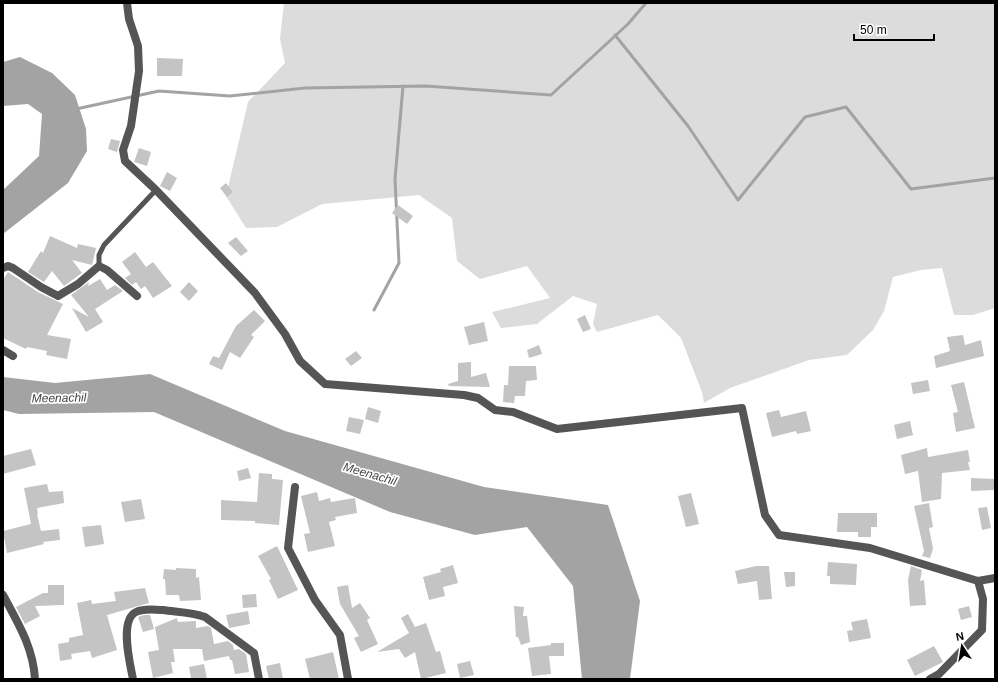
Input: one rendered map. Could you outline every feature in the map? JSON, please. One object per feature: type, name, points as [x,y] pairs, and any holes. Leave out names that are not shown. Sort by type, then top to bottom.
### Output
[{"type":"street","points":[[127,3],[129,19],[138,46],[139,71],[131,126],[123,155],[125,161],[156,190],[255,293],[285,334],[300,361],[326,384],[464,395],[478,398],[495,410],[513,412],[557,429],[742,408],[765,515],[780,535],[870,548],[978,581],[995,578]]},
{"type":"street","points":[[3,268],[8,266],[13,268],[41,287],[58,296],[78,284],[99,266],[107,270],[137,296]]},
{"type":"street","points":[[3,350],[13,356]]},
{"type":"street","points":[[295,487],[288,548],[315,600],[340,635],[348,679]]},
{"type":"street","points":[[930,679],[939,674],[982,630],[983,599],[978,581]]},
{"type":"street","points":[[3,595],[24,633],[34,661],[35,679]]},
{"type":"street","points":[[133,679],[128,656],[128,622],[134,613],[148,609],[197,614],[205,618],[254,653],[259,679]]},
{"type":"lane","points":[[99,266],[99,255],[104,245],[156,190]]},
{"type":"shaded area","points":[[284,3],[995,3],[995,308],[973,315],[954,315],[942,268],[921,270],[893,277],[884,311],[873,330],[847,355],[809,360],[730,388],[704,403],[702,392],[681,338],[658,315],[597,332],[593,324],[597,304],[573,296],[537,324],[501,328],[492,312],[550,298],[527,266],[480,279],[457,261],[452,218],[419,195],[322,204],[277,227],[246,228],[226,196],[248,102],[285,63],[280,39]]},
{"type":"water","points":[[20,57],[52,73],[75,95],[86,129],[87,151],[68,183],[3,234],[3,190],[39,156],[42,114],[28,104],[3,106],[3,62]]},
{"type":"water","name":"Meenachil","points":[[150,374],[285,431],[484,487],[608,505],[640,601],[630,679],[582,679],[573,586],[527,527],[475,535],[390,512],[154,412],[19,414],[3,410],[3,377],[55,383]]},
{"type":"building","points":[[157,58],[183,59],[182,76],[157,76]]},
{"type":"building","points":[[111,139],[120,141],[117,152],[108,149]]},
{"type":"building","points":[[139,148],[151,152],[147,166],[134,162]]},
{"type":"building","points":[[167,172],[177,178],[170,191],[160,186]]},
{"type":"building","points":[[226,183],[233,192],[227,197],[220,188]]},
{"type":"building","points":[[398,205],[413,216],[407,224],[392,213]]},
{"type":"building","points":[[50,236],[77,248],[78,244],[96,248],[92,265],[72,260],[82,273],[64,286],[52,271],[44,282],[28,272],[41,251],[43,253]]},
{"type":"building","points":[[236,237],[248,251],[241,256],[228,243]]},
{"type":"building","points":[[135,252],[146,267],[153,262],[172,286],[153,298],[145,286],[141,289],[136,282],[132,285],[125,278],[131,274],[122,262]]},
{"type":"building","points":[[8,272],[38,292],[63,304],[47,335],[71,339],[67,359],[46,355],[47,351],[27,347],[26,349],[3,338],[3,280]]},
{"type":"building","points":[[100,279],[107,290],[115,285],[123,291],[95,309],[103,322],[86,332],[72,308],[89,317],[71,295],[89,282],[88,286]]},
{"type":"building","points":[[189,282],[198,291],[189,301],[180,292]]},
{"type":"building","points":[[254,310],[265,321],[251,335],[254,337],[240,358],[230,352],[222,370],[209,364],[213,356],[219,358],[236,326]]},
{"type":"building","points":[[585,315],[591,329],[583,332],[577,319]]},
{"type":"building","points":[[484,322],[488,341],[469,345],[464,327]]},
{"type":"building","points":[[963,335],[965,345],[981,340],[984,356],[936,368],[934,356],[950,351],[947,337]]},
{"type":"building","points":[[539,345],[542,354],[529,358],[527,350]]},
{"type":"building","points":[[356,351],[362,358],[351,366],[345,359]]},
{"type":"building","points":[[471,362],[471,377],[486,373],[490,387],[449,386],[448,384],[458,381],[458,363]]},
{"type":"building","points":[[509,366],[536,366],[537,380],[526,381],[525,396],[515,396],[514,403],[503,402],[504,385],[508,385]]},
{"type":"building","points":[[928,380],[930,391],[913,394],[911,383]]},
{"type":"building","points":[[964,382],[975,428],[956,432],[953,413],[958,412],[951,385]]},
{"type":"building","points":[[368,407],[381,411],[378,423],[365,419]]},
{"type":"building","points":[[779,410],[781,417],[806,411],[811,431],[797,434],[796,431],[772,437],[766,413]]},
{"type":"building","points":[[349,417],[364,420],[360,434],[346,431]]},
{"type":"building","points":[[910,421],[913,435],[897,439],[894,425]]},
{"type":"building","points":[[927,448],[928,457],[968,450],[970,470],[942,473],[941,499],[922,502],[918,471],[905,474],[901,455]]},
{"type":"building","points":[[31,449],[36,465],[3,474],[3,456]]},
{"type":"building","points":[[248,468],[251,478],[239,481],[237,471]]},
{"type":"building","points":[[259,473],[272,474],[272,479],[283,480],[279,525],[255,523],[255,521],[221,520],[221,500],[257,502]]},
{"type":"building","points":[[971,478],[995,479],[995,490],[971,491]]},
{"type":"building","points":[[47,484],[49,492],[63,491],[64,503],[37,508],[37,514],[41,531],[59,529],[60,540],[43,542],[44,544],[7,553],[3,531],[31,524],[24,488]]},
{"type":"building","points":[[317,492],[319,501],[330,498],[331,502],[355,498],[357,513],[335,517],[336,520],[329,522],[335,546],[308,552],[304,534],[310,533],[301,496]]},
{"type":"building","points":[[691,493],[699,524],[686,527],[678,496]]},
{"type":"building","points":[[141,499],[145,519],[125,522],[121,502]]},
{"type":"building","points":[[929,503],[933,527],[929,528],[933,549],[930,558],[922,556],[924,551],[914,506]]},
{"type":"building","points":[[987,507],[991,528],[982,530],[978,508]]},
{"type":"building","points":[[838,513],[877,513],[877,527],[871,527],[871,537],[858,537],[858,532],[837,532]]},
{"type":"building","points":[[101,525],[104,544],[85,547],[82,527]]},
{"type":"building","points":[[277,546],[298,590],[278,599],[269,580],[271,579],[258,556]]},
{"type":"building","points":[[828,562],[857,564],[856,585],[830,584],[830,576],[827,576]]},
{"type":"building","points":[[453,565],[458,583],[443,587],[445,596],[429,600],[423,577],[441,572],[440,569]]},
{"type":"building","points":[[756,566],[769,566],[772,599],[759,600],[757,581],[738,584],[735,571]]},
{"type":"building","points":[[911,566],[922,570],[920,581],[924,580],[926,605],[910,606],[908,580]]},
{"type":"building","points":[[176,568],[196,569],[196,578],[199,577],[201,600],[180,601],[179,595],[166,595],[165,579],[163,579],[164,569],[176,570]]},
{"type":"building","points":[[784,572],[795,572],[795,586],[786,587]]},
{"type":"building","points":[[48,585],[64,585],[64,605],[35,606],[40,616],[25,624],[16,607],[43,593],[48,593]]},
{"type":"building","points":[[348,585],[352,608],[360,603],[370,618],[367,620],[378,644],[361,652],[354,638],[359,636],[340,604],[337,587]]},
{"type":"building","points":[[145,588],[149,603],[107,615],[117,650],[92,658],[90,651],[71,654],[72,659],[60,661],[58,644],[69,642],[69,638],[83,635],[77,603],[91,600],[92,604],[116,601],[114,592]]},
{"type":"building","points":[[256,594],[257,607],[243,608],[242,595]]},
{"type":"building","points":[[514,606],[524,607],[523,616],[527,616],[530,642],[521,645],[518,637],[516,637]]},
{"type":"building","points":[[969,606],[972,617],[961,620],[958,609]]},
{"type":"building","points":[[248,611],[250,624],[229,628],[226,615]]},
{"type":"building","points":[[408,614],[415,627],[426,623],[436,652],[440,651],[446,673],[421,679],[415,652],[405,658],[399,649],[377,652],[409,633],[401,618]]},
{"type":"building","points":[[150,615],[154,629],[143,632],[138,617]]},
{"type":"building","points":[[177,618],[178,622],[196,621],[196,628],[208,626],[211,628],[214,644],[228,641],[233,645],[234,650],[239,649],[246,654],[249,672],[235,674],[232,660],[230,660],[229,656],[204,661],[202,649],[173,649],[175,662],[171,662],[173,673],[153,678],[148,652],[159,650],[155,627]]},
{"type":"building","points":[[867,619],[871,638],[849,642],[847,631],[853,630],[851,622]]},
{"type":"building","points":[[551,643],[564,643],[564,656],[549,656],[551,674],[532,676],[528,648],[551,645]]},
{"type":"building","points":[[934,646],[943,662],[915,676],[907,660]]},
{"type":"building","points":[[333,652],[339,679],[310,679],[305,659]]},
{"type":"building","points":[[470,661],[474,675],[460,678],[457,664]]},
{"type":"building","points":[[280,663],[283,679],[269,679],[266,666]]},
{"type":"building","points":[[204,664],[207,679],[191,678],[189,667]]},
{"type":"waterway","points":[[76,109],[159,91],[230,96],[305,88],[426,86],[551,95],[628,24],[646,3]]},
{"type":"waterway","points":[[615,35],[688,126],[738,200],[805,117],[846,107],[911,189],[995,178]]},
{"type":"waterway","points":[[374,310],[399,263],[395,179],[403,86]]}]
